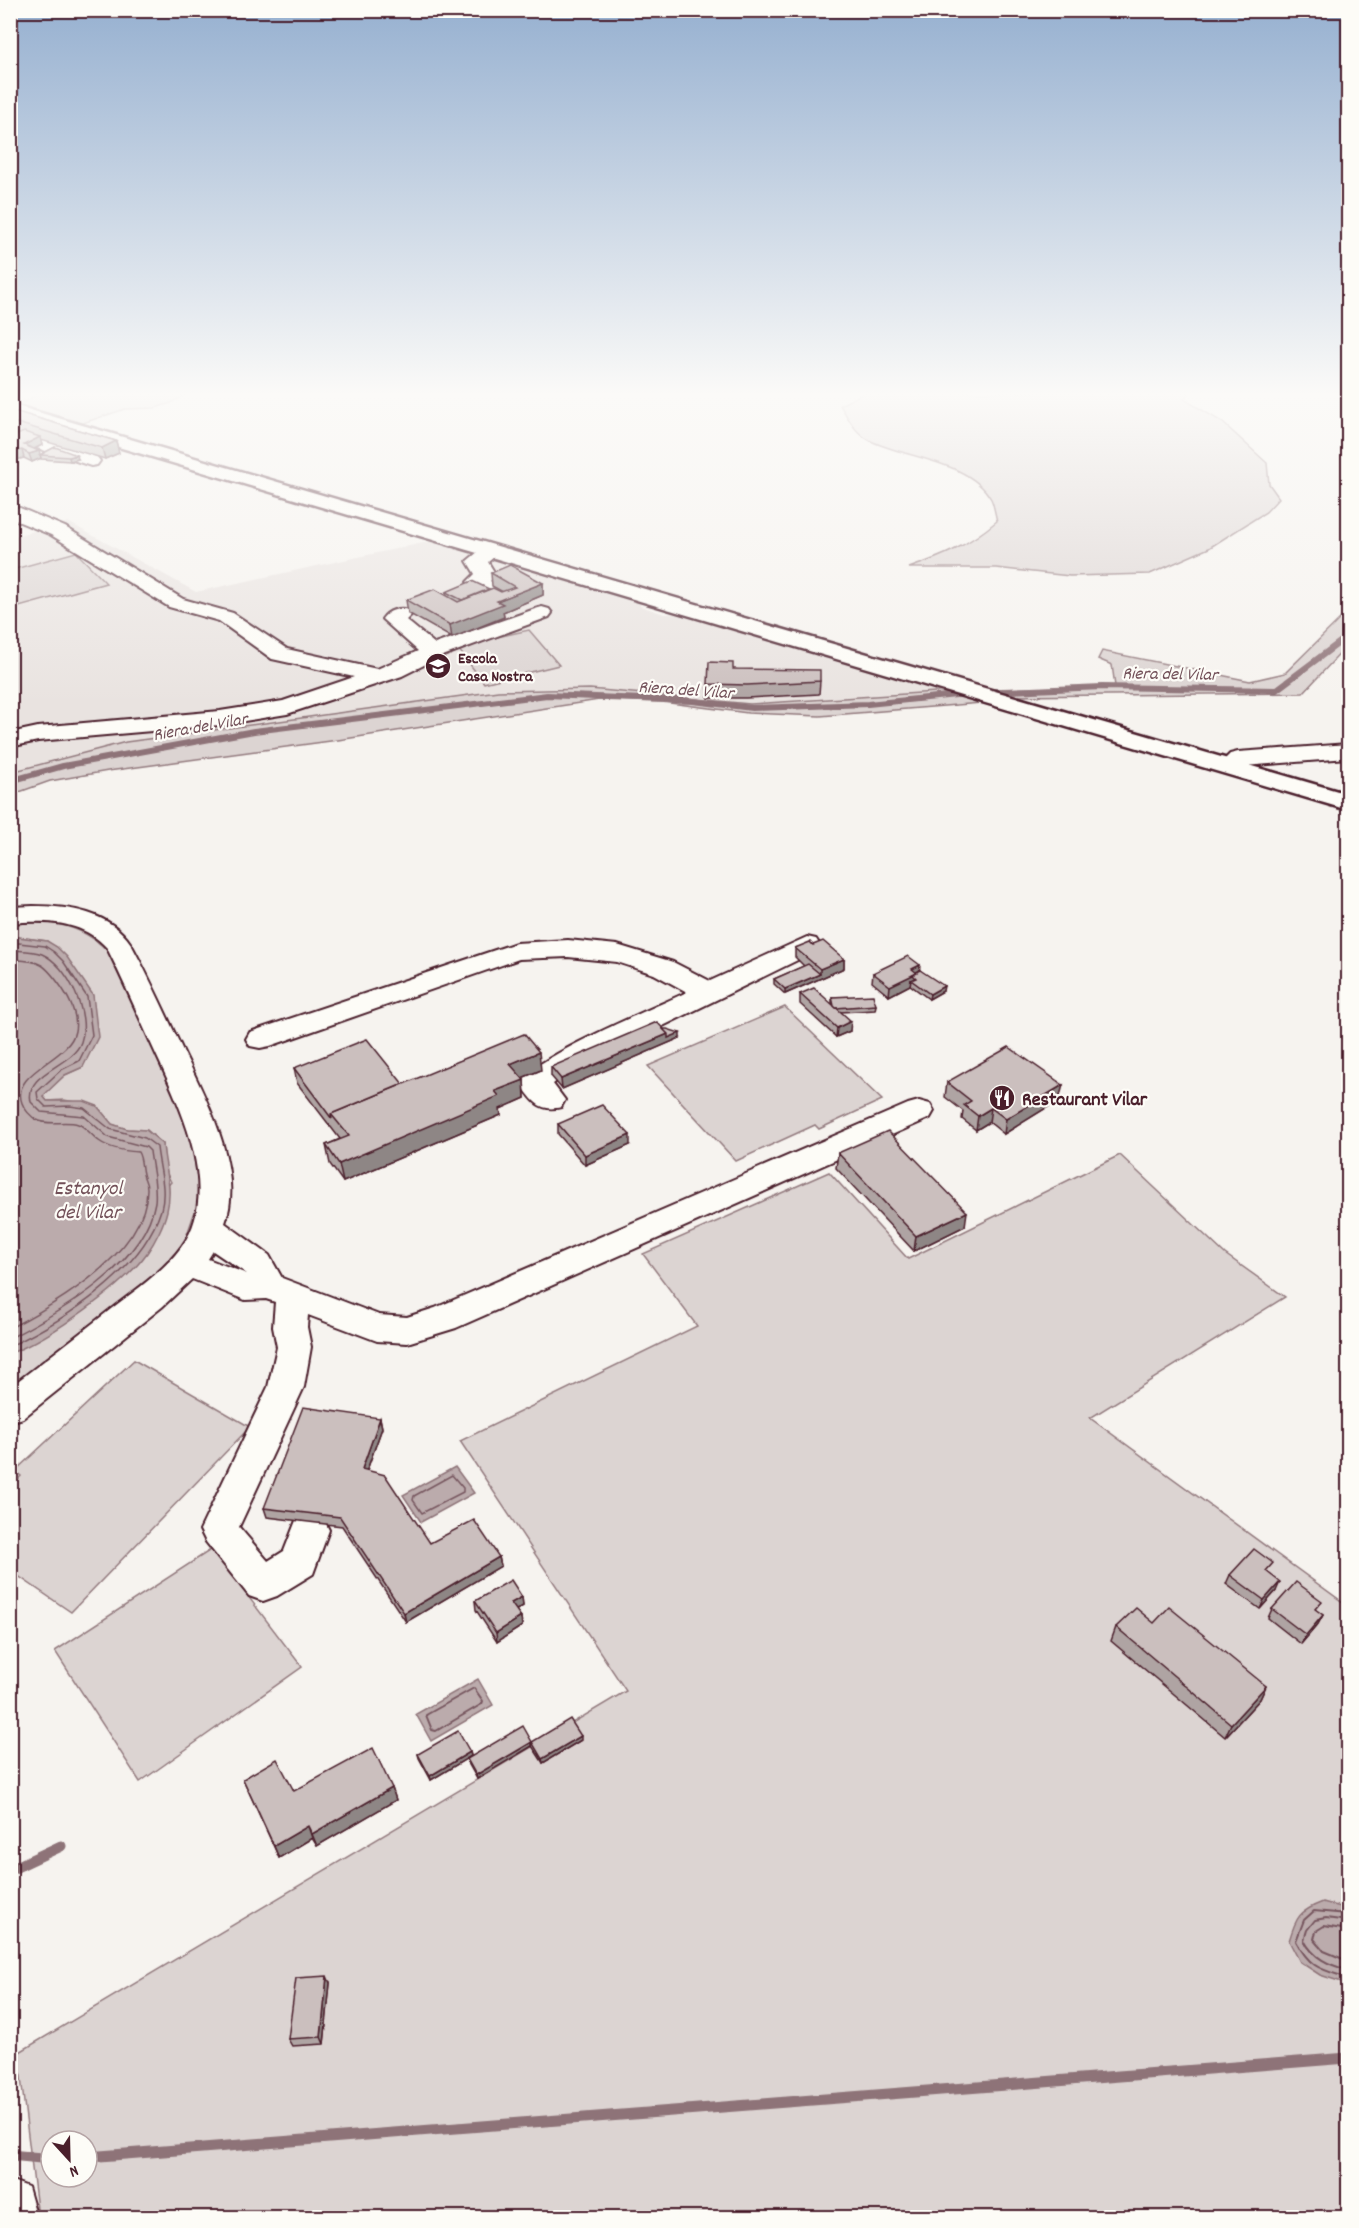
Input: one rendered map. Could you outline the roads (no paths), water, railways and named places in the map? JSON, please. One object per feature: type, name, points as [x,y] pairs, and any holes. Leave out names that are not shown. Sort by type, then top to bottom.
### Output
[{"type":"main road","points":[[302,496],[1348,802]]},
{"type":"street","points":[[13,512],[58,531],[108,559],[176,603],[226,617],[280,654],[378,676]]},
{"type":"street","points":[[491,551],[477,561],[486,575],[477,582],[499,594]]},
{"type":"street","points":[[10,740],[38,734],[220,718],[287,707],[378,676],[432,652],[542,613]]},
{"type":"street","points":[[402,614],[392,620],[432,652]]},
{"type":"street","points":[[1229,768],[1238,759],[1348,751]]},
{"type":"street","points":[[10,915],[51,914],[79,919],[101,928],[118,944],[196,1111],[209,1155],[214,1190],[209,1228],[199,1247],[185,1265],[162,1288],[10,1408]]},
{"type":"street","points":[[550,1100],[535,1082],[560,1065],[807,945]]},
{"type":"street","points":[[260,1040],[516,951],[543,948],[596,950],[650,962],[682,975],[709,993]]},
{"type":"street","points":[[185,1265],[245,1287],[280,1290],[377,1328],[407,1330],[444,1319],[919,1111]]},
{"type":"street","points":[[209,1228],[227,1245],[255,1259],[280,1290],[294,1347],[286,1387],[219,1530],[263,1584],[299,1562],[310,1530]]},
{"type":"street","points":[[10,2205],[12,2217]]},
{"type":"water","name":"Estanyol del Vilar","points":[[11,936],[47,941],[57,947],[67,957],[93,995],[98,1037],[83,1067],[65,1075],[43,1096],[47,1101],[84,1101],[97,1106],[112,1124],[127,1129],[146,1130],[163,1144],[169,1202],[161,1227],[150,1249],[121,1281],[65,1324],[11,1353]]},
{"type":"water","points":[[455,1467],[474,1493],[421,1522],[403,1495]]},
{"type":"water","points":[[478,1679],[493,1705],[431,1741],[416,1714]]},
{"type":"water","points":[[1323,1902],[1348,1909],[1348,1984],[1320,1975],[1300,1962],[1289,1941],[1300,1916]]},
{"type":"waterway","name":"Riera del Vilar","points":[[987,692],[1102,687],[1276,690],[1348,636]]},
{"type":"waterway","name":"Riera del Vilar","points":[[10,781],[63,766],[254,731],[547,695],[693,701],[752,708],[868,704],[966,694]]},
{"type":"waterway","points":[[10,1870],[61,1846]]},
{"type":"waterway","points":[[99,2156],[1348,2058]]},
{"type":"waterway","points":[[10,2155],[39,2158]]},
{"type":"place","name":"Escola Casa Nostra","points":[[438,666]]},
{"type":"place","name":"Restaurant Vilar","points":[[1002,1098]]}]
